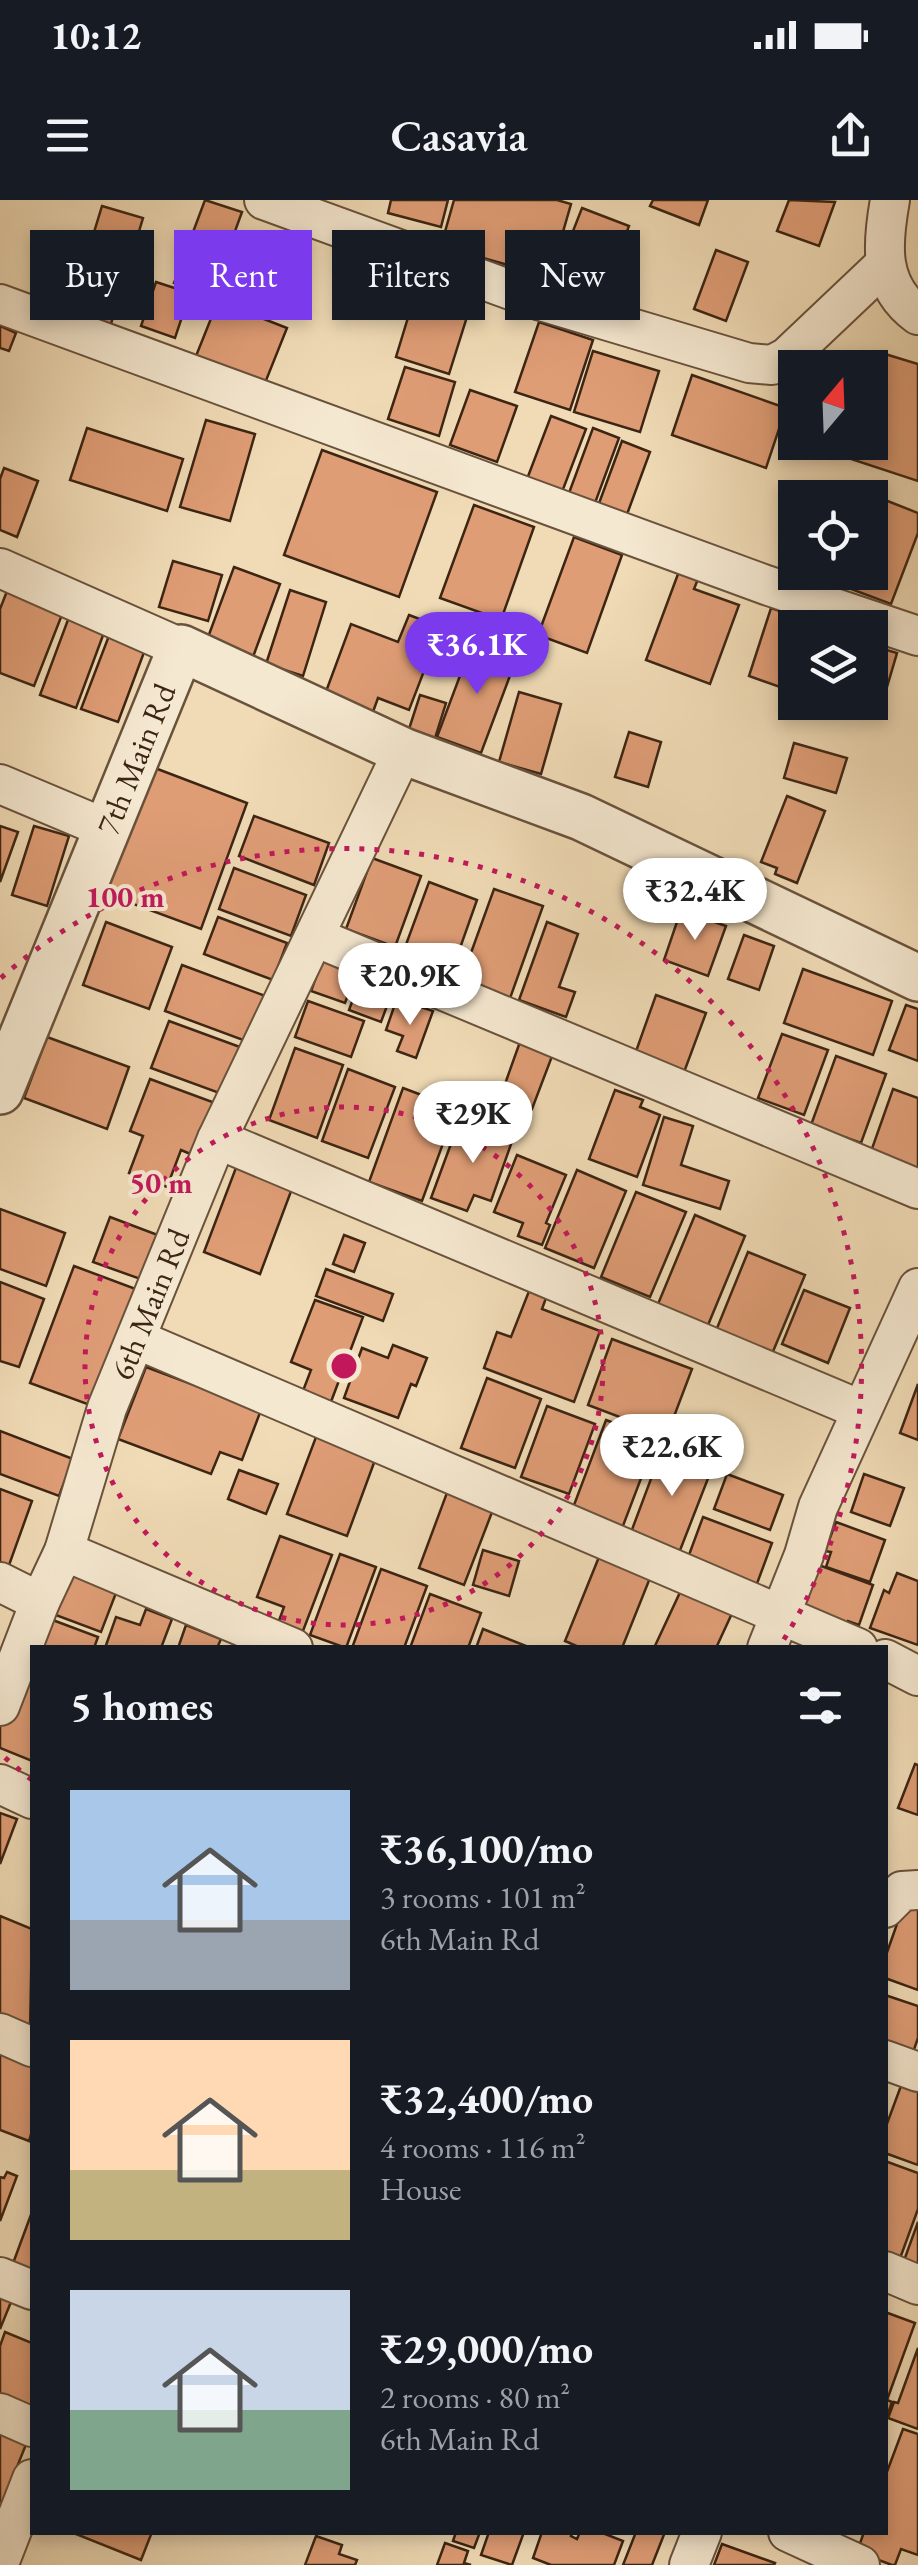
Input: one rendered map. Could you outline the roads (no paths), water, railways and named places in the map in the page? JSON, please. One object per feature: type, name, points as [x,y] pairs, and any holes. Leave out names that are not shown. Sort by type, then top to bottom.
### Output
[{"type":"street","points":[[264,200],[541,301],[748,363],[772,364],[787,357],[883,266]]},
{"type":"street","points":[[890,200],[883,266],[904,305],[918,315]]},
{"type":"street","points":[[0,304],[748,578],[918,636]]},
{"type":"street","points":[[0,568],[403,750],[581,816],[918,978]]},
{"type":"street","name":"7th Main Rd","points":[[2,1080],[181,648]]},
{"type":"street","name":"6th Main Rd","points":[[0,1706],[64,1551],[107,1408],[218,1139],[403,750]]},
{"type":"street","points":[[0,784],[107,829]]},
{"type":"street","points":[[314,937],[918,1189]]},
{"type":"street","points":[[218,1139],[861,1410]]},
{"type":"street","points":[[774,1631],[818,1507],[918,1288]]},
{"type":"street","points":[[136,1339],[774,1631],[843,1645]]},
{"type":"street","points":[[64,1551],[287,1645]]},
{"type":"street","points":[[0,1582],[40,1602]]},
{"type":"street","points":[[888,1661],[918,1676]]},
{"type":"street","points":[[0,1784],[30,1798]]},
{"type":"street","points":[[888,1905],[902,1891],[918,1890]]},
{"type":"street","points":[[0,2033],[30,2046]]},
{"type":"street","points":[[888,2061],[918,2072]]},
{"type":"street","points":[[888,2272],[918,2285]]},
{"type":"street","points":[[0,2278],[30,2289]]},
{"type":"street","points":[[0,2414],[30,2426]]},
{"type":"street","points":[[0,2561],[30,2484]]},
{"type":"street","points":[[689,2565],[701,2535]]},
{"type":"street","points":[[795,2535],[860,2565]]}]
